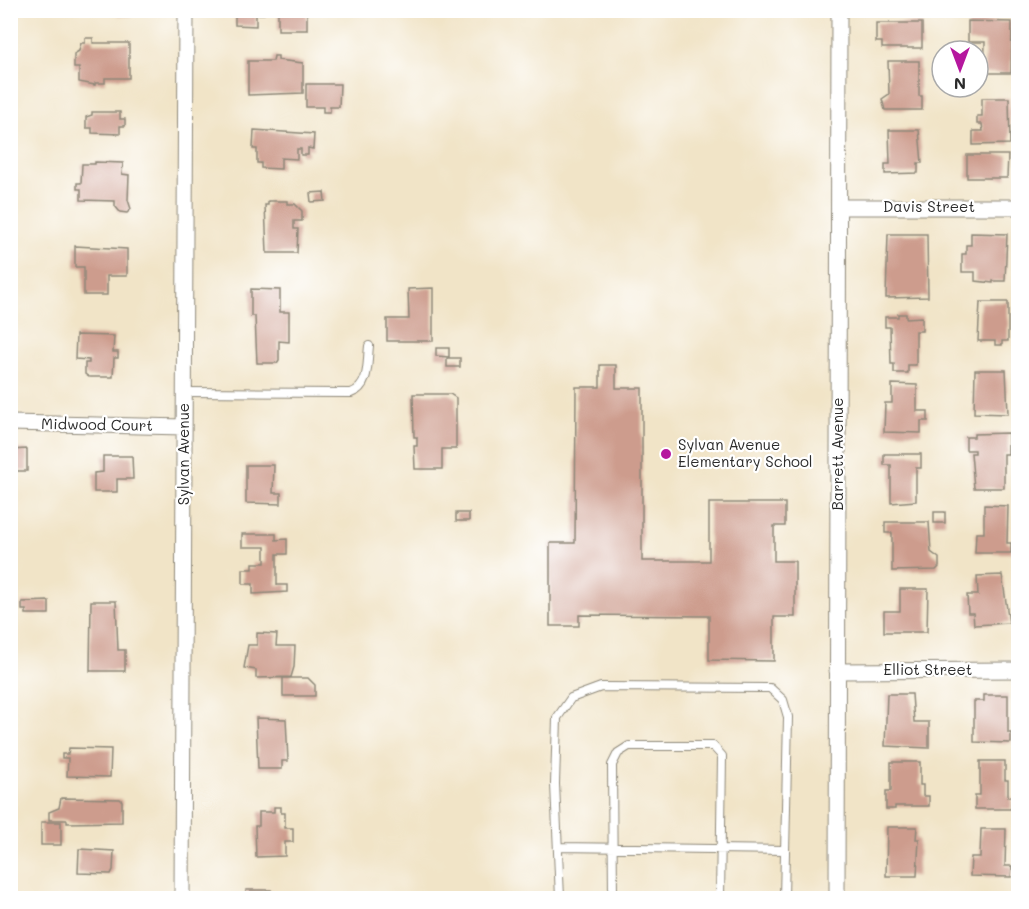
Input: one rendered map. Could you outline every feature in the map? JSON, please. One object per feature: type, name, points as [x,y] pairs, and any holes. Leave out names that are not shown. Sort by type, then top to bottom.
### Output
[{"type":"street","name":"Sylvan Avenue","points":[[182,898],[186,10]]},
{"type":"street","name":"Barrett Avenue","points":[[837,898],[839,10]]},
{"type":"street","name":"Davis Street","points":[[840,207],[1018,207]]},
{"type":"street","name":"Midwood Court","points":[[10,423],[184,427]]},
{"type":"street","name":"Elliot Street","points":[[837,671],[1018,670]]},
{"type":"lane","points":[[184,392],[351,393],[357,391],[365,378],[369,346]]},
{"type":"lane","points":[[560,898],[555,784],[557,718],[572,698],[601,687],[770,688],[783,700],[788,717],[784,898]]},
{"type":"lane","points":[[613,898],[612,765],[618,753],[629,746],[713,746],[722,756],[720,898]]},
{"type":"lane","points":[[558,847],[784,850]]},
{"type":"building","points":[[118,10],[131,10],[131,16],[118,16]]},
{"type":"building","points":[[228,10],[265,10],[264,14],[256,14],[256,26],[235,25],[235,14],[227,14]]},
{"type":"building","points":[[278,10],[307,10],[307,30],[278,30]]},
{"type":"building","points":[[968,21],[1012,22],[1011,73],[990,73],[990,39],[968,39]]},
{"type":"building","points":[[876,23],[922,23],[922,48],[882,48],[882,42],[876,42]]},
{"type":"building","points":[[85,38],[93,38],[93,43],[129,43],[129,78],[105,78],[105,83],[95,83],[95,85],[79,82],[79,68],[74,68],[74,54],[79,51],[81,43],[85,43]]},
{"type":"building","points":[[274,56],[278,56],[278,60],[303,63],[303,93],[248,95],[248,61],[273,61]]},
{"type":"building","points":[[888,61],[919,61],[919,96],[922,96],[922,110],[885,110],[882,99],[889,94]]},
{"type":"building","points":[[306,84],[340,84],[339,107],[330,107],[330,112],[323,112],[323,107],[306,107]]},
{"type":"building","points":[[1009,98],[1010,144],[973,145],[973,131],[983,131],[982,124],[977,124],[977,116],[982,116],[982,99]]},
{"type":"building","points":[[92,112],[120,112],[120,119],[125,119],[125,126],[120,126],[120,134],[92,133],[92,128],[86,128],[86,117],[92,115]]},
{"type":"building","points":[[254,130],[314,134],[313,149],[308,148],[308,155],[301,155],[301,149],[297,149],[297,159],[281,158],[281,169],[261,168],[261,163],[257,163],[257,149],[253,149]]},
{"type":"building","points":[[889,130],[919,130],[922,163],[918,163],[918,173],[885,174],[885,164],[890,164]]},
{"type":"building","points":[[967,155],[1008,155],[1007,178],[967,178]]},
{"type":"building","points":[[95,162],[123,163],[122,174],[129,175],[128,200],[131,209],[127,213],[120,212],[115,206],[115,201],[81,200],[81,189],[77,189],[77,183],[81,183],[82,164],[95,164]]},
{"type":"building","points":[[324,192],[325,201],[311,202],[310,193]]},
{"type":"building","points":[[268,201],[287,201],[287,204],[295,204],[302,211],[302,221],[294,221],[294,229],[298,229],[297,253],[267,253],[265,205],[268,205]]},
{"type":"building","points":[[971,233],[1007,234],[1005,281],[993,281],[993,283],[975,281],[975,272],[962,272],[962,254],[966,254],[966,245],[971,245]]},
{"type":"building","points":[[888,234],[927,234],[928,297],[886,298]]},
{"type":"building","points":[[75,246],[127,249],[127,276],[107,276],[107,295],[84,295],[84,267],[75,267]]},
{"type":"building","points":[[433,288],[433,341],[387,341],[387,319],[409,319],[408,289]]},
{"type":"building","points":[[251,289],[280,290],[280,312],[289,312],[289,342],[279,341],[277,363],[257,363],[255,316],[251,316]]},
{"type":"building","points":[[980,302],[1008,302],[1008,341],[1002,341],[1002,345],[995,345],[995,341],[978,341]]},
{"type":"building","points":[[898,314],[906,314],[906,318],[922,317],[922,331],[916,331],[916,365],[908,365],[908,373],[894,373],[894,364],[891,364],[890,327],[885,327],[885,317],[898,317]]},
{"type":"building","points":[[76,335],[114,336],[113,352],[118,352],[118,358],[114,358],[113,377],[89,377],[85,374],[85,363],[89,363],[89,360],[75,359]]},
{"type":"building","points":[[436,348],[449,348],[449,357],[436,356]]},
{"type":"building","points":[[447,358],[460,358],[460,367],[447,367]]},
{"type":"building","name":"Sylvan Avenue Elementary School","points":[[600,365],[616,365],[616,388],[642,388],[642,561],[709,561],[709,503],[785,503],[785,526],[774,526],[774,561],[795,561],[795,617],[774,617],[774,661],[709,660],[709,616],[579,615],[579,626],[550,626],[550,543],[575,543],[576,387],[600,387]]},
{"type":"building","points":[[975,370],[1006,370],[1008,414],[974,413]]},
{"type":"building","points":[[892,384],[917,385],[917,411],[928,411],[928,421],[921,421],[921,433],[884,432],[885,403],[892,403]]},
{"type":"building","points":[[413,394],[450,394],[456,398],[456,449],[442,449],[442,469],[415,469],[414,446],[417,446],[417,437],[414,437]]},
{"type":"building","points":[[1008,433],[1008,454],[1004,454],[1004,488],[974,488],[971,453],[975,453],[975,450],[966,450],[966,437],[974,437],[974,434]]},
{"type":"building","points":[[27,449],[27,471],[10,471],[10,450]]},
{"type":"building","points":[[884,454],[921,454],[921,468],[916,468],[916,501],[891,503],[891,465],[884,465]]},
{"type":"building","points":[[103,456],[132,456],[133,479],[117,479],[117,492],[94,492],[94,473],[103,472]]},
{"type":"building","points":[[246,465],[274,465],[273,493],[281,493],[281,504],[246,503]]},
{"type":"building","points":[[984,505],[1008,506],[1007,543],[1011,543],[1011,553],[975,553],[976,533],[984,533]]},
{"type":"building","points":[[934,512],[945,512],[945,523],[934,523]]},
{"type":"building","points":[[456,513],[469,513],[469,521],[456,521]]},
{"type":"building","points":[[885,522],[929,522],[931,552],[939,558],[939,567],[936,570],[892,571],[892,533],[885,533]]},
{"type":"building","points":[[242,534],[276,534],[276,540],[287,539],[287,554],[277,554],[277,585],[287,585],[287,592],[253,594],[253,584],[243,584],[243,569],[253,569],[253,563],[265,563],[265,547],[242,547]]},
{"type":"building","points":[[1002,575],[1009,623],[974,625],[973,613],[968,613],[967,595],[978,595],[977,576]]},
{"type":"building","points":[[900,589],[928,589],[927,632],[884,632],[884,611],[900,611]]},
{"type":"building","points":[[49,601],[49,614],[26,614],[26,610],[22,610],[22,602]]},
{"type":"building","points":[[91,601],[116,601],[118,650],[125,650],[125,671],[90,671]]},
{"type":"building","points":[[257,633],[277,634],[276,646],[295,646],[291,677],[256,678],[256,670],[244,668],[248,645],[257,645]]},
{"type":"building","points":[[283,678],[308,678],[315,685],[315,696],[283,696]]},
{"type":"building","points":[[887,694],[912,694],[914,722],[929,722],[929,748],[885,746]]},
{"type":"building","points":[[984,695],[1008,695],[1008,733],[1011,733],[1011,743],[974,742],[974,701],[984,701]]},
{"type":"building","points":[[256,718],[286,719],[288,761],[282,761],[282,769],[258,769]]},
{"type":"building","points":[[69,748],[111,749],[110,777],[67,776],[68,758],[62,758],[62,754],[68,754]]},
{"type":"building","points":[[980,761],[1005,761],[1008,797],[1012,797],[1011,809],[975,809],[975,795],[980,795]]},
{"type":"building","points":[[891,762],[920,762],[920,785],[923,785],[923,796],[929,796],[929,806],[895,806],[895,809],[886,809],[886,791],[891,791]]},
{"type":"building","points":[[61,798],[120,799],[122,801],[122,822],[67,823],[67,820],[49,820],[49,812],[59,808]]},
{"type":"building","points":[[274,807],[281,807],[281,813],[285,813],[285,828],[293,828],[293,842],[285,842],[285,856],[256,857],[255,826],[259,826],[259,812],[274,812]]},
{"type":"building","points":[[41,822],[61,822],[61,845],[41,845]]},
{"type":"building","points":[[887,827],[917,827],[916,839],[919,839],[917,876],[886,876]]},
{"type":"building","points":[[981,829],[1006,829],[1005,866],[1012,866],[1011,877],[970,876],[971,857],[980,857]]},
{"type":"building","points":[[79,849],[114,851],[111,874],[78,873]]},
{"type":"building","points":[[246,890],[271,890],[271,898],[246,898]]},
{"type":"building","points":[[892,896],[921,896],[921,898],[892,898]]},
{"type":"place","name":"Sylvan Avenue Elementary School","points":[[666,454]]}]
